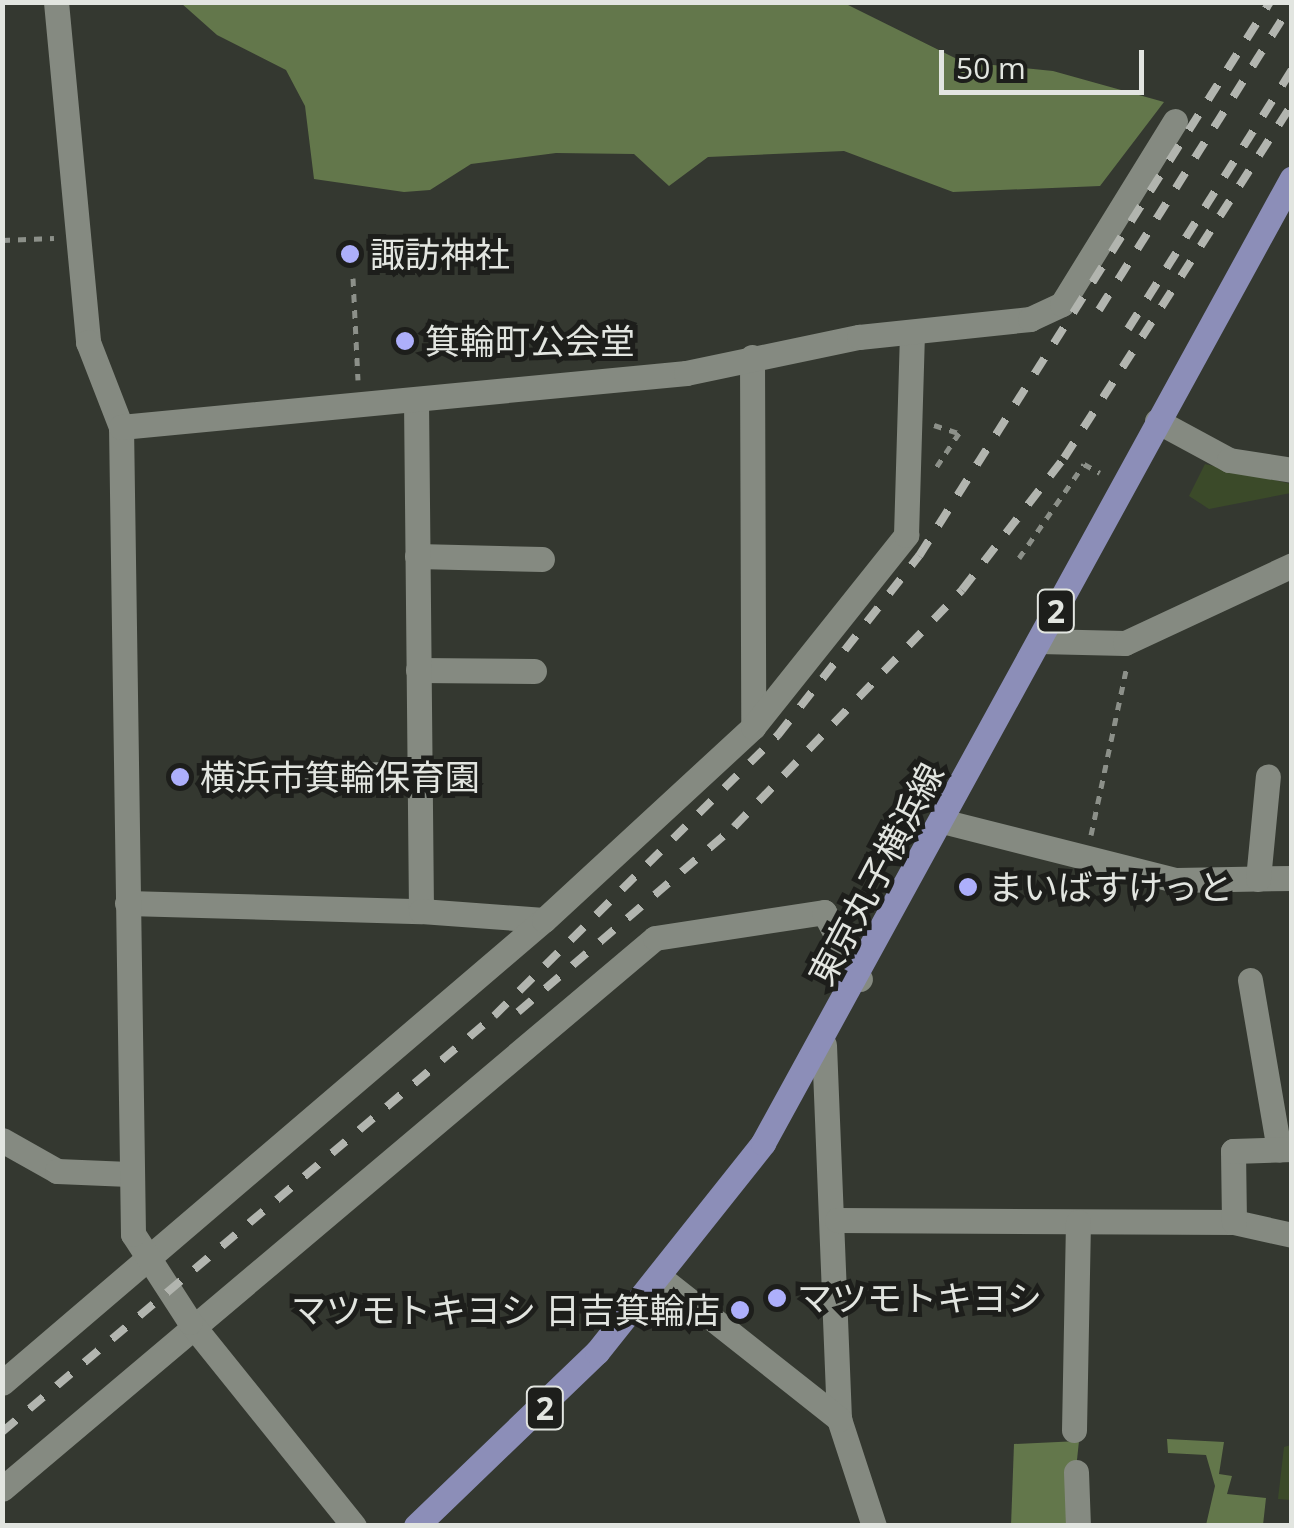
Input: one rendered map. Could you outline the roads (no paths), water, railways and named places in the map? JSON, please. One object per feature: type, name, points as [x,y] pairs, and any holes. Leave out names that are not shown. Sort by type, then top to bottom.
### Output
[{"type":"main road","name":"東京丸子横浜線","points":[[416,1526],[538,1414],[662,1279],[824,1046],[1157,421],[1292,178]]},
{"type":"street","points":[[58,3],[73,237],[88,342],[121,427],[129,1174],[133,1234],[147,1264],[190,1322],[354,1526]]},
{"type":"street","points":[[121,427],[686,373],[752,357],[1030,319],[1062,304],[1175,122]]},
{"type":"street","points":[[2,1383],[147,1264],[544,920],[753,727],[906,535],[912,333]]},
{"type":"street","points":[[752,357],[753,727]]},
{"type":"street","points":[[416,400],[421,911]]},
{"type":"street","points":[[1157,421],[1229,460],[1292,470]]},
{"type":"street","points":[[417,556],[542,558]]},
{"type":"street","points":[[1039,641],[1125,643],[1292,565]]},
{"type":"street","points":[[418,670],[534,671]]},
{"type":"street","points":[[283,775],[419,774]]},
{"type":"street","points":[[1258,879],[1268,776]]},
{"type":"street","points":[[942,821],[1176,880],[1292,878]]},
{"type":"street","points":[[127,902],[514,911],[544,920]]},
{"type":"street","points":[[2,1488],[190,1322],[655,938],[824,912],[860,980]]},
{"type":"street","points":[[1234,1222],[1233,1151],[1285,1150],[1250,980]]},
{"type":"street","points":[[824,1046],[837,1220],[839,1419],[874,1526]]},
{"type":"street","points":[[2,1140],[57,1170],[129,1174]]},
{"type":"street","points":[[837,1220],[1234,1222],[1292,1235]]},
{"type":"street","points":[[1074,1430],[1078,1222]]},
{"type":"street","points":[[662,1279],[839,1419]]},
{"type":"street","points":[[1076,1472],[1078,1526]]},
{"type":"railway","points":[[2,1432],[494,1016],[778,735],[919,556],[1270,2]]},
{"type":"railway","points":[[1099,310],[1292,3]]},
{"type":"railway","points":[[1128,329],[1292,70]]},
{"type":"railway","points":[[518,1012],[734,827],[962,590],[1064,458],[1292,104]]},
{"type":"place","name":"諏訪神社","points":[[350,254]]},
{"type":"place","name":"箕輪町公会堂","points":[[405,341]]},
{"type":"place","name":"横浜市箕輪保育園","points":[[180,777]]},
{"type":"place","name":"まいばすけっと","points":[[968,887]]},
{"type":"place","name":"マツモトキヨシ","points":[[777,1298]]},
{"type":"place","name":"マツモトキヨシ 日吉箕輪店","points":[[740,1310]]}]
